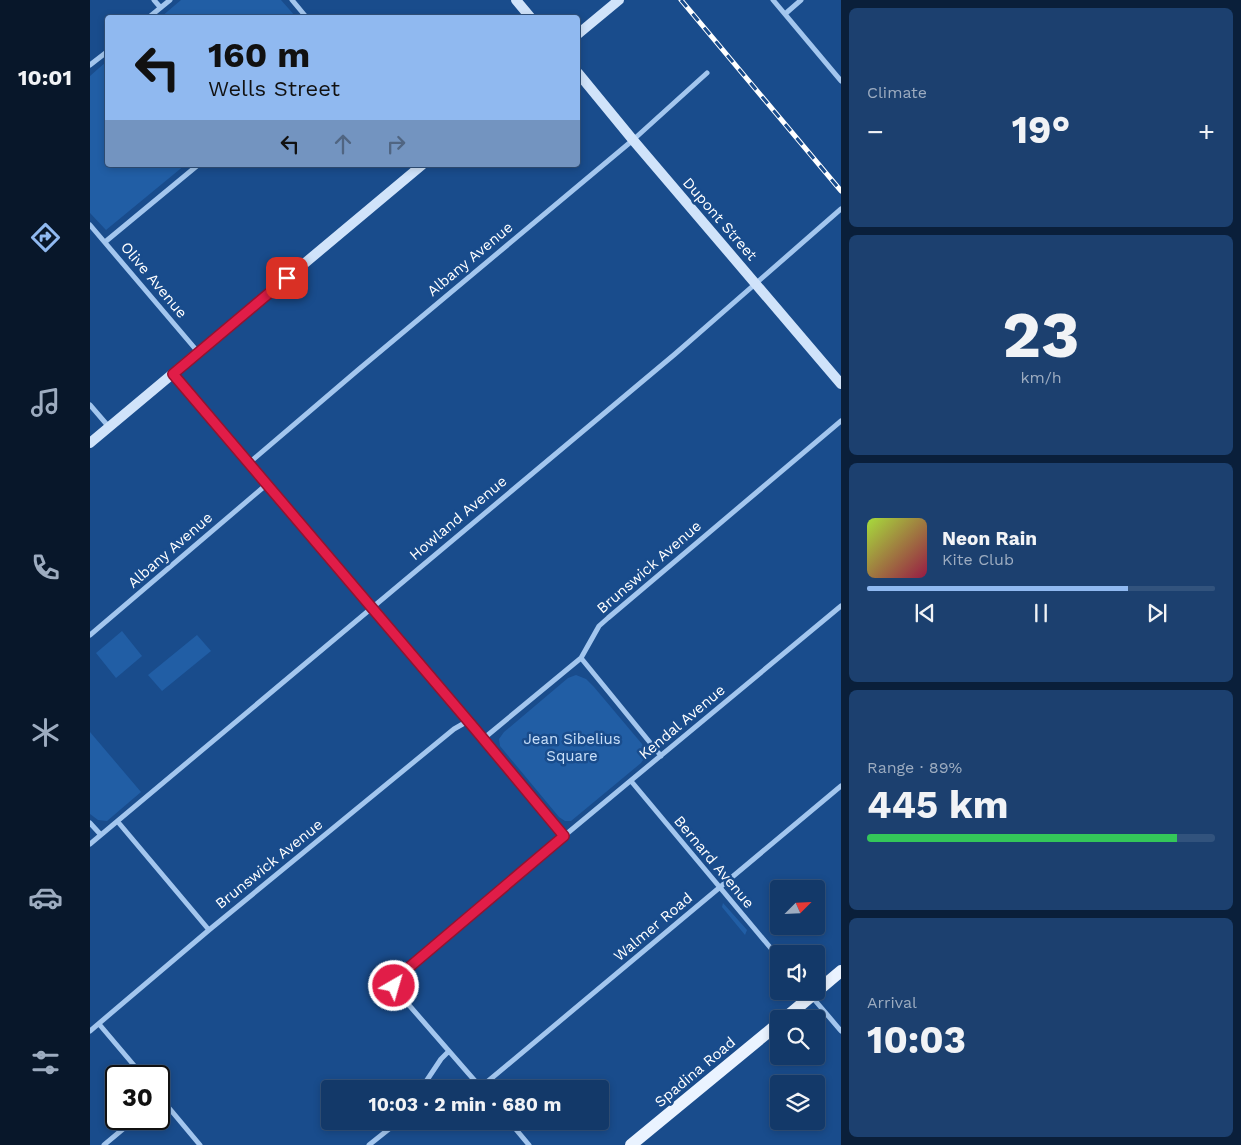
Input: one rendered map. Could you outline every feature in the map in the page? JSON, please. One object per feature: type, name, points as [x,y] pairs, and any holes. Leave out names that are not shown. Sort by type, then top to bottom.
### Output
[{"type":"main road","points":[[516,0],[528,15]]},
{"type":"main road","points":[[580,32],[618,0]]},
{"type":"main road","name":"Dupont Street","points":[[580,75],[841,384]]},
{"type":"main road","points":[[90,443],[420,167]]},
{"type":"main road","points":[[825,982],[841,971]]},
{"type":"main road","points":[[793,1010],[803,1000]]},
{"type":"main road","name":"Spadina Road","points":[[631,1145],[770,1030]]},
{"type":"street","points":[[154,0],[160,7]]},
{"type":"street","points":[[151,15],[170,0]]},
{"type":"street","points":[[292,0],[304,15]]},
{"type":"street","points":[[773,0],[841,80]]},
{"type":"street","points":[[784,14],[801,0]]},
{"type":"street","points":[[90,65],[105,53]]},
{"type":"street","name":"Albany Avenue","points":[[248,463],[633,140],[707,73]]},
{"type":"street","points":[[105,242],[196,167]]},
{"type":"street","name":"Howland Avenue","points":[[90,844],[636,386],[841,209]]},
{"type":"street","name":"Olive Avenue","points":[[90,225],[199,352]]},
{"type":"street","points":[[173,374],[564,836]]},
{"type":"street","points":[[90,405],[109,427]]},
{"type":"street","name":"Brunswick Avenue","points":[[483,739],[581,658],[599,626],[841,420]]},
{"type":"street","name":"Albany Avenue","points":[[90,635],[266,485]]},
{"type":"street","name":"Kendal Avenue","points":[[474,1080],[395,989],[396,980],[564,836],[841,606]]},
{"type":"street","points":[[581,658],[661,756]]},
{"type":"street","name":"Brunswick Avenue","points":[[90,1031],[209,930],[454,729],[468,722]]},
{"type":"street","name":"Bernard Avenue","points":[[631,781],[770,948]]},
{"type":"street","name":"Walmer Road","points":[[491,1080],[841,786]]},
{"type":"street","points":[[118,822],[209,930]]},
{"type":"street","points":[[90,823],[101,835]]},
{"type":"street","points":[[814,1000],[841,1031]]},
{"type":"street","points":[[99,1024],[134,1065]]},
{"type":"street","points":[[427,1080],[441,1058],[449,1050]]},
{"type":"street","points":[[170,1110],[200,1145]]},
{"type":"street","points":[[104,1145],[122,1130]]},
{"type":"street","points":[[370,1145],[388,1130]]},
{"type":"street","points":[[516,1130],[529,1145]]},
{"type":"green space","points":[[181,0],[281,0],[294,15],[163,15]]},
{"type":"green space","points":[[105,63],[105,167],[183,167],[106,230],[90,213],[90,76]]},
{"type":"green space","points":[[122,631],[142,656],[116,678],[96,653]]},
{"type":"green space","points":[[197,635],[211,651],[162,691],[148,675]]},
{"type":"green space","name":"Jean Sibelius Square","points":[[576,675],[586,679],[594,687],[642,744],[647,754],[641,763],[571,821],[565,821],[559,817],[500,746],[499,739],[504,732],[568,678]]},
{"type":"green space","points":[[90,732],[141,792],[107,821],[98,820],[90,814]]},
{"type":"green space","points":[[723,903],[747,930],[745,935],[722,907]]},
{"type":"railway","points":[[681,0],[841,191]]},
{"type":"route","points":[[287,278],[173,374],[564,836],[400,975],[394,986]]}]
